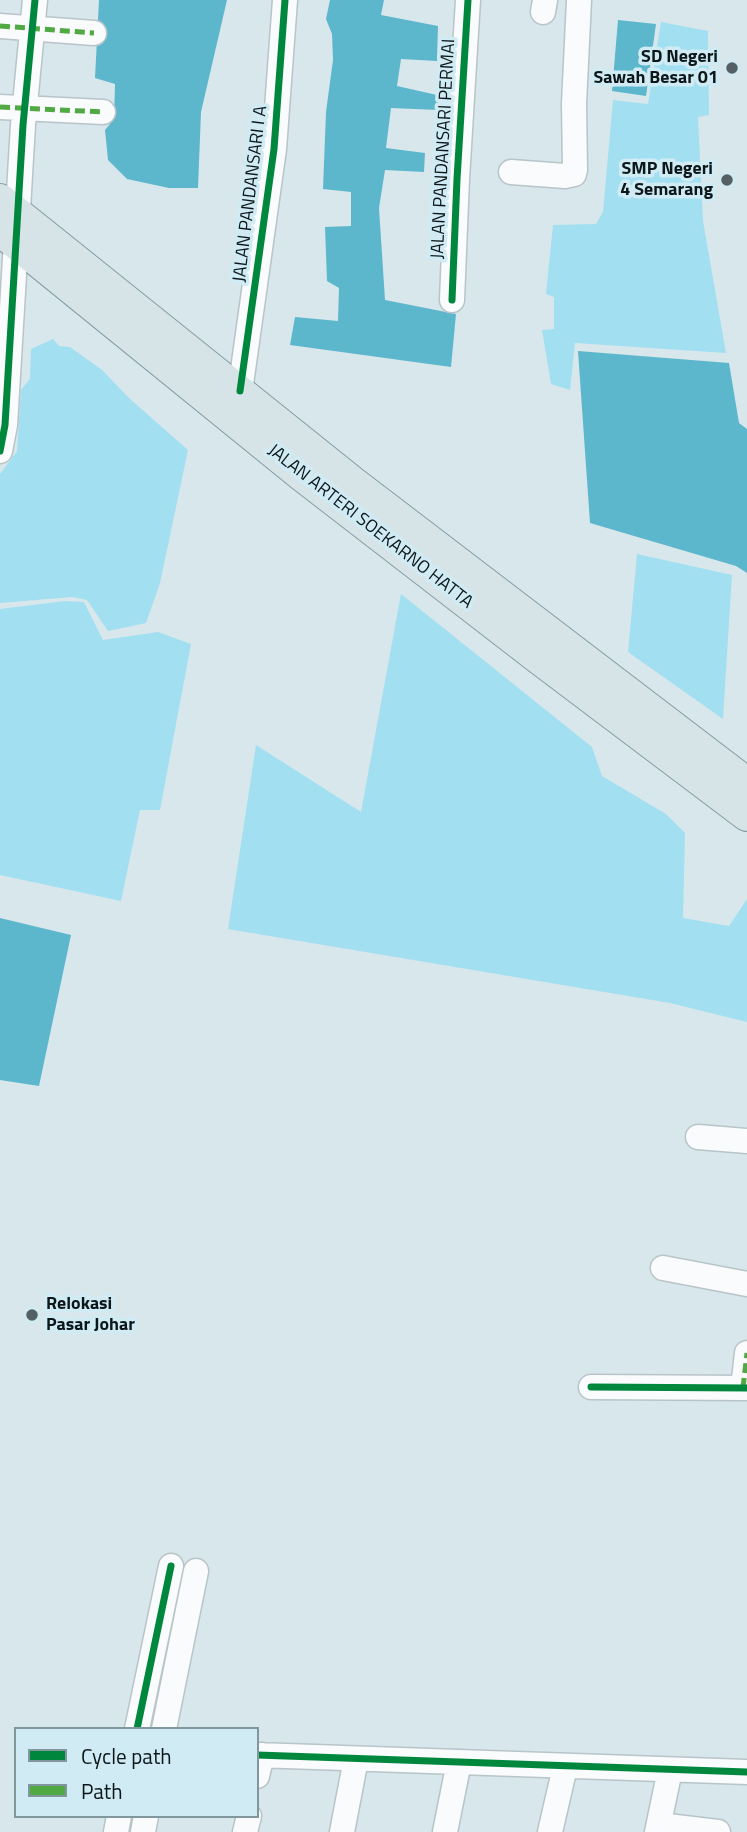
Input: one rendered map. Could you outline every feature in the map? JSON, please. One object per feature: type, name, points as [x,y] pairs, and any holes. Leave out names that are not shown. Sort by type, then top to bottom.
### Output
[{"type":"main road","name":"JALAN ARTERI SOEKARNO HATTA","points":[[8,238],[240,391],[353,483],[747,784]]},
{"type":"main road","name":"JALAN ARTERI SOEKARNO HATTA","points":[[8,238],[313,483],[747,815]]},
{"type":"street","points":[[0,451],[8,238],[25,108],[35,0]]},
{"type":"street","name":"JALAN PANDANSARI I A","points":[[240,391],[274,149],[285,0]]},
{"type":"street","name":"JALAN PANDANSARI PERMAI","points":[[452,300],[468,0]]},
{"type":"street","points":[[511,172],[565,176],[574,174],[574,80],[579,0]]},
{"type":"street","points":[[0,26],[94,33]]},
{"type":"street","points":[[0,107],[103,112]]},
{"type":"street","points":[[698,1137],[747,1141]]},
{"type":"street","points":[[663,1268],[747,1284]]},
{"type":"street","points":[[591,1387],[745,1388],[747,1353]]},
{"type":"street","points":[[137,1727],[171,1566]]},
{"type":"street","points":[[164,1727],[196,1571]]},
{"type":"street","points":[[259,1762],[356,1759],[747,1772]]},
{"type":"street","points":[[342,1832],[356,1759]]},
{"type":"street","points":[[445,1832],[459,1762]]},
{"type":"street","points":[[550,1832],[565,1767]]},
{"type":"street","points":[[670,1770],[658,1828],[718,1832]]},
{"type":"shaded area","points":[[99,0],[227,0],[201,112],[198,188],[169,188],[127,179],[108,160],[105,130],[114,119],[115,84],[95,78]]},
{"type":"shaded area","points":[[330,0],[384,0],[381,15],[438,26],[437,61],[401,59],[397,86],[437,95],[439,110],[391,108],[386,148],[425,153],[424,172],[385,170],[379,208],[385,300],[456,314],[451,367],[290,345],[295,317],[338,321],[339,288],[327,281],[325,227],[351,226],[351,192],[323,189],[326,112],[333,60],[332,34],[326,19]]},
{"type":"shaded area","points":[[618,20],[656,24],[646,96],[612,91]]},
{"type":"shaded area","points":[[661,22],[708,31],[709,115],[698,117],[703,221],[726,353],[575,343],[570,390],[551,384],[542,330],[554,329],[554,297],[546,294],[553,225],[596,224],[603,212],[613,100],[648,104]]},
{"type":"shaded area","points":[[53,339],[59,346],[70,347],[102,370],[130,399],[188,450],[160,583],[146,623],[108,631],[87,600],[72,597],[0,603],[0,474],[17,451],[21,390],[30,379],[31,349]]},
{"type":"shaded area","points":[[578,351],[729,363],[739,423],[747,429],[747,573],[736,566],[590,523]]},
{"type":"shaded area","points":[[637,554],[732,575],[723,719],[628,652]]},
{"type":"shaded area","points":[[401,594],[592,747],[602,776],[666,814],[685,833],[683,918],[729,926],[747,899],[747,1022],[670,1003],[228,929],[256,745],[361,812]]},
{"type":"shaded area","points":[[65,601],[84,602],[103,640],[158,632],[191,644],[160,810],[140,810],[121,901],[0,875],[0,609]]},
{"type":"shaded area","points":[[0,918],[71,935],[39,1086],[0,1080]]},
{"type":"marked path","points":[[0,26],[94,33]]},
{"type":"marked path","points":[[0,107],[103,112]]},
{"type":"marked path","points":[[743,1388],[747,1353]]},
{"type":"cycle path","points":[[0,451],[5,425],[23,125],[35,0]]},
{"type":"cycle path","points":[[240,391],[274,149],[285,0]]},
{"type":"cycle path","points":[[452,300],[468,0]]},
{"type":"cycle path","points":[[591,1387],[747,1388]]},
{"type":"cycle path","points":[[137,1727],[171,1566]]},
{"type":"cycle path","points":[[259,1755],[747,1772]]},
{"type":"place","name":"SD Negeri Sawah Besar 01","points":[[732,68]]},
{"type":"place","name":"SMP Negeri 4 Semarang","points":[[727,180]]},
{"type":"place","name":"Relokasi Pasar Johar","points":[[32,1315]]}]
